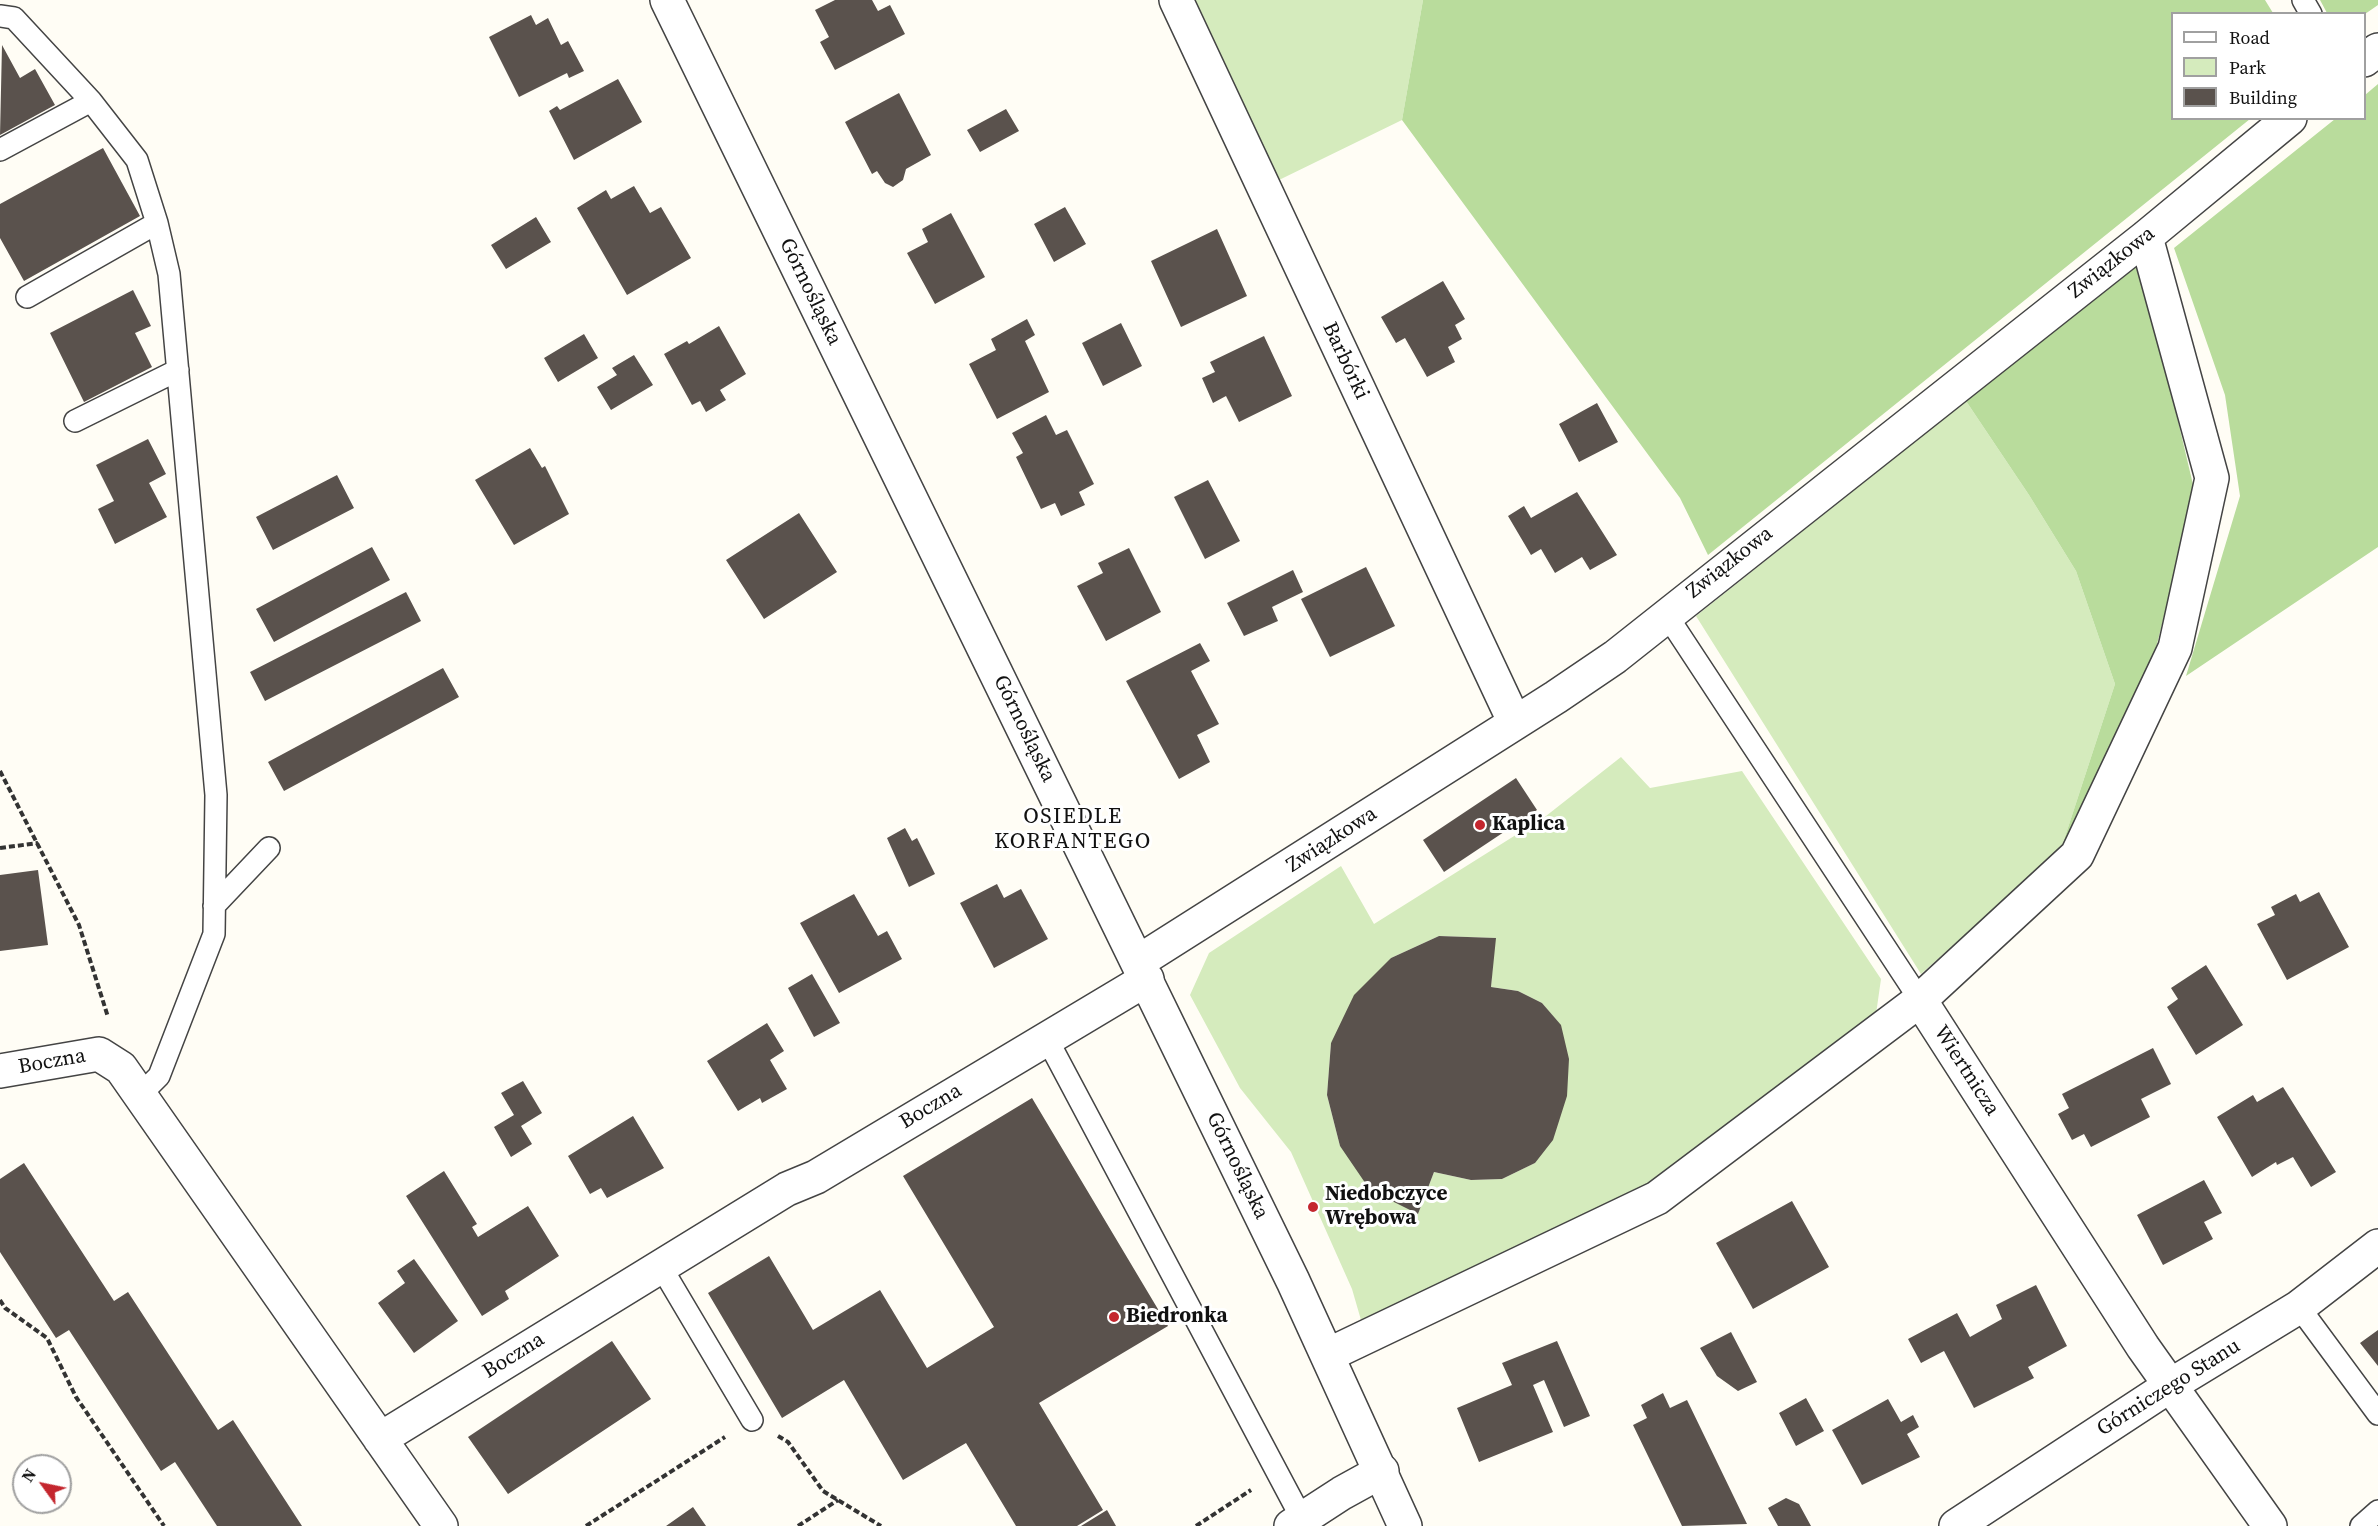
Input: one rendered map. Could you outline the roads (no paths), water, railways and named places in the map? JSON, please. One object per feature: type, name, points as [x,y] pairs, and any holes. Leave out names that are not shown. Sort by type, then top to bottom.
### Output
[{"type":"street","name":"Górnośląska","points":[[667,0],[1328,1355],[1405,1526]]},
{"type":"street","name":"Barbórki","points":[[1176,0],[1515,723]]},
{"type":"street","name":"Związkowa","points":[[1142,971],[1615,657],[1666,614],[2146,237],[2288,120]]},
{"type":"street","points":[[1328,1355],[1658,1198],[1920,1000],[2077,855],[2175,648],[2212,478],[2146,237]]},
{"type":"street","name":"Boczna","points":[[0,1071],[99,1054],[121,1068],[380,1439],[660,1265],[787,1189],[816,1177],[1046,1037],[1142,971]]},
{"type":"street","name":"Wiertnicza","points":[[1920,1000],[2143,1347],[2270,1526]]},
{"type":"street","name":"Górniczego Stanu","points":[[1956,1526],[2171,1384],[2299,1307],[2378,1245]]},
{"type":"street","points":[[380,1439],[441,1526]]},
{"type":"street","points":[[1296,1522],[1342,1492],[1382,1471]]},
{"type":"lane","points":[[0,16],[14,18],[91,101],[137,160],[157,223],[169,274],[216,795],[214,934],[159,1077],[141,1094]]},
{"type":"lane","points":[[0,150],[91,101]]},
{"type":"lane","points":[[27,297],[157,223]]},
{"type":"lane","points":[[75,421],[178,370]]},
{"type":"lane","name":"Wiertnicza","points":[[1666,614],[1920,1000]]},
{"type":"lane","points":[[214,906],[268,848]]},
{"type":"lane","points":[[1046,1037],[1279,1472],[1296,1522]]},
{"type":"lane","points":[[660,1265],[752,1420]]},
{"type":"lane","points":[[2299,1307],[2378,1414]]},
{"type":"lane","points":[[2361,1526],[2378,1511]]},
{"type":"place","name":"Kaplica","points":[[1480,825]]},
{"type":"place","name":"Niedobczyce Wrębowa","points":[[1313,1207]]},
{"type":"place","name":"Biedronka","points":[[1114,1317]]},
{"type":"district","name":"OSIEDLE KORFANTEGO","points":[[1073,830]]}]
